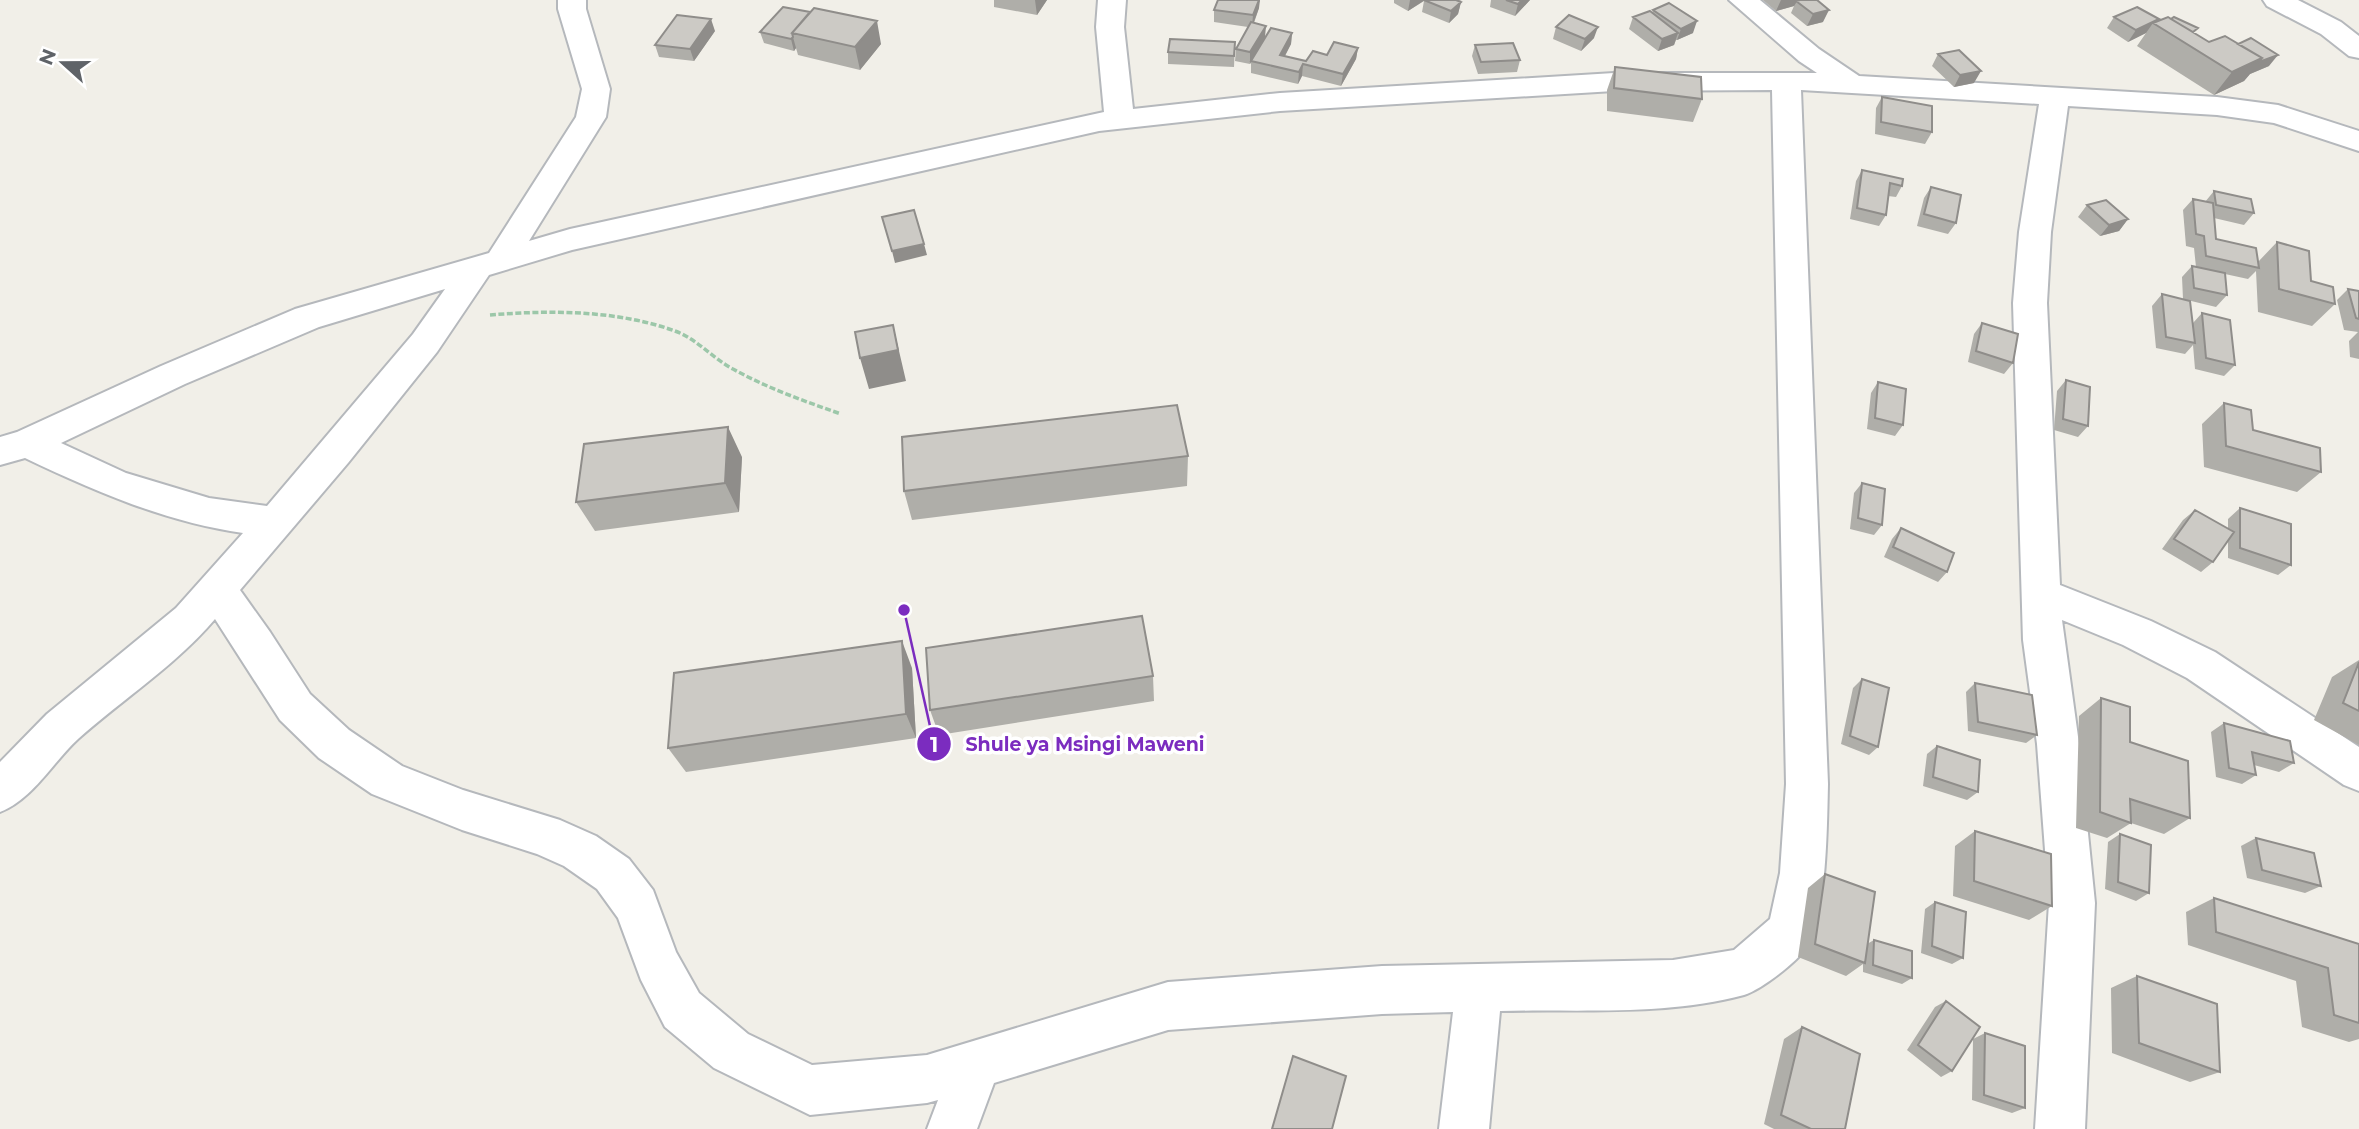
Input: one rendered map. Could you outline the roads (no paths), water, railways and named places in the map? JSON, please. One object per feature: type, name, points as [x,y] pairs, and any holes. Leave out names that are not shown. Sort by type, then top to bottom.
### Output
[{"type":"street","points":[[0,792],[62,727],[181,628],[217,590],[489,264],[591,117],[596,89],[572,9],[572,0]]},
{"type":"street","points":[[1112,0],[1110,27],[1119,120]]},
{"type":"street","points":[[1743,0],[1809,55],[1853,84]]},
{"type":"street","points":[[2277,0],[2332,28],[2359,50]]},
{"type":"street","points":[[13,447],[307,318],[570,240],[1119,120],[1280,102],[1614,82],[1786,81],[2217,106],[2278,114],[2359,141]]},
{"type":"street","points":[[217,590],[256,644],[295,707],[334,744],[387,780],[462,810],[544,835],[580,851],[613,874],[637,906],[657,964],[682,1010],[731,1051],[810,1090],[927,1079],[1168,1006],[1382,990],[1674,984],[1745,971],[1790,932],[1802,873],[1807,784],[1786,81]]},
{"type":"street","points":[[2055,96],[2035,232],[2029,303],[2043,640],[2057,744],[2072,903],[2060,1129]]},
{"type":"street","points":[[13,447],[115,484],[209,513],[276,522]]},
{"type":"street","points":[[2041,594],[2137,633],[2201,665],[2359,771]]},
{"type":"street","points":[[1464,1129],[1479,988]]},
{"type":"street","points":[[952,1129],[977,1064]]},
{"type":"place","name":"Shule ya Msingi Maweni","points":[[904,610]]}]
